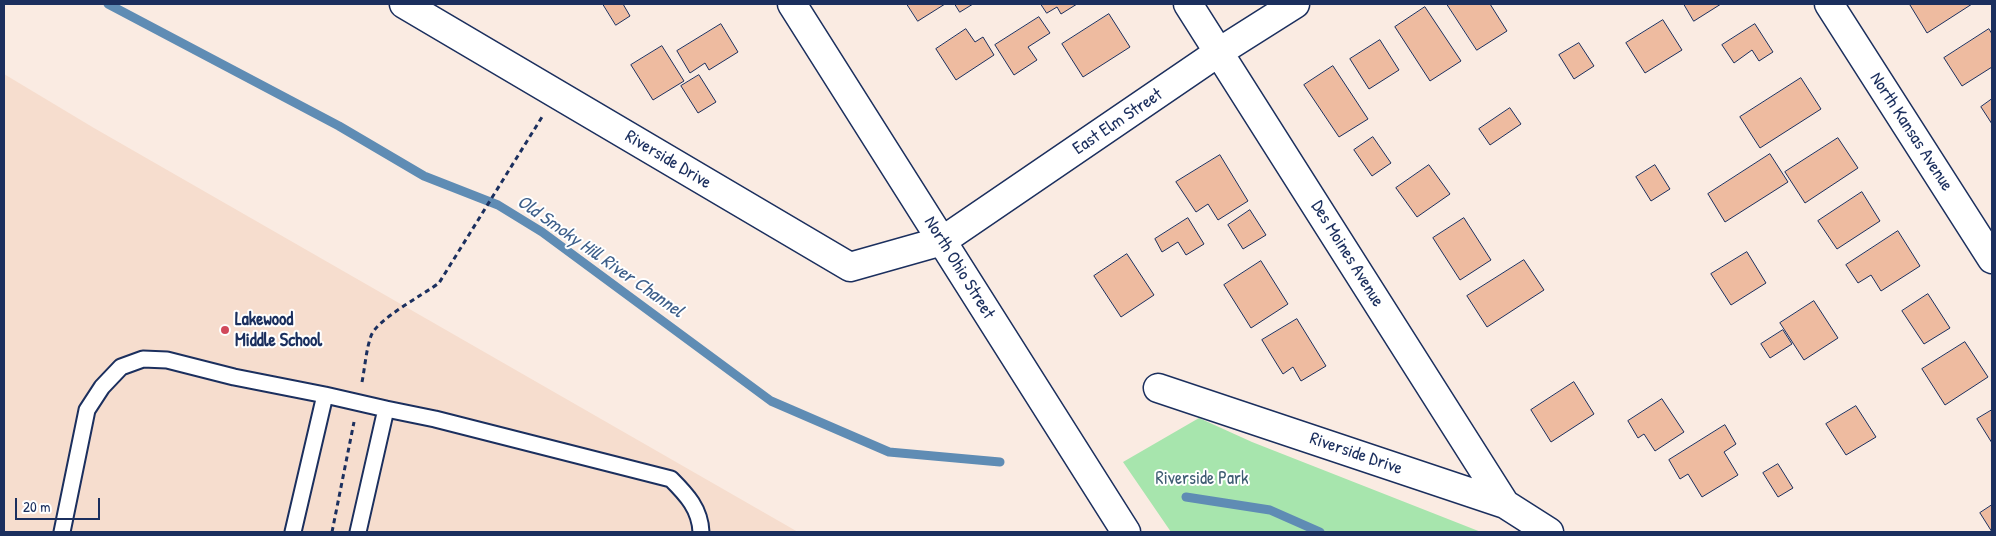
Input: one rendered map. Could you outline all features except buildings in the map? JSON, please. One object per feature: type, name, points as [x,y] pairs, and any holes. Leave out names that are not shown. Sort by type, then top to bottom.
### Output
[{"type":"street","name":"Riverside Drive","points":[[404,4],[850,266],[942,241]]},
{"type":"street","name":"North Ohio Street","points":[[792,4],[1126,532]]},
{"type":"street","name":"Des Moines Avenue","points":[[1188,4],[1505,504]]},
{"type":"street","name":"East Elm Street","points":[[942,241],[1219,52],[1295,4]]},
{"type":"street","name":"North Kansas Avenue","points":[[1829,4],[1992,259]]},
{"type":"street","name":"Riverside Drive","points":[[1158,388],[1505,504],[1549,532]]},
{"type":"lane","points":[[62,532],[88,410],[102,387],[121,367],[143,359],[167,360],[234,377],[443,421],[671,479],[689,498],[700,520],[701,532]]},
{"type":"lane","points":[[292,532],[325,396]]},
{"type":"lane","points":[[358,532],[386,409]]},
{"type":"path","points":[[453,259],[529,135]]},
{"type":"shaded area","name":"Lakewood Middle School","points":[[4,74],[94,128],[798,532],[4,532]]},
{"type":"green space","name":"Riverside Park","points":[[1199,418],[1252,442],[1481,532],[1171,532],[1123,462]]},
{"type":"waterway","name":"Old Smoky Hill River Channel","points":[[108,4],[339,126],[424,176],[498,205],[542,232],[771,401],[889,452],[1000,462]]},
{"type":"waterway","name":"Old Smoky Hill River Channel","points":[[1186,497],[1270,510],[1320,532]]},
{"type":"place","name":"Lakewood Middle School","points":[[225,330]]}]
